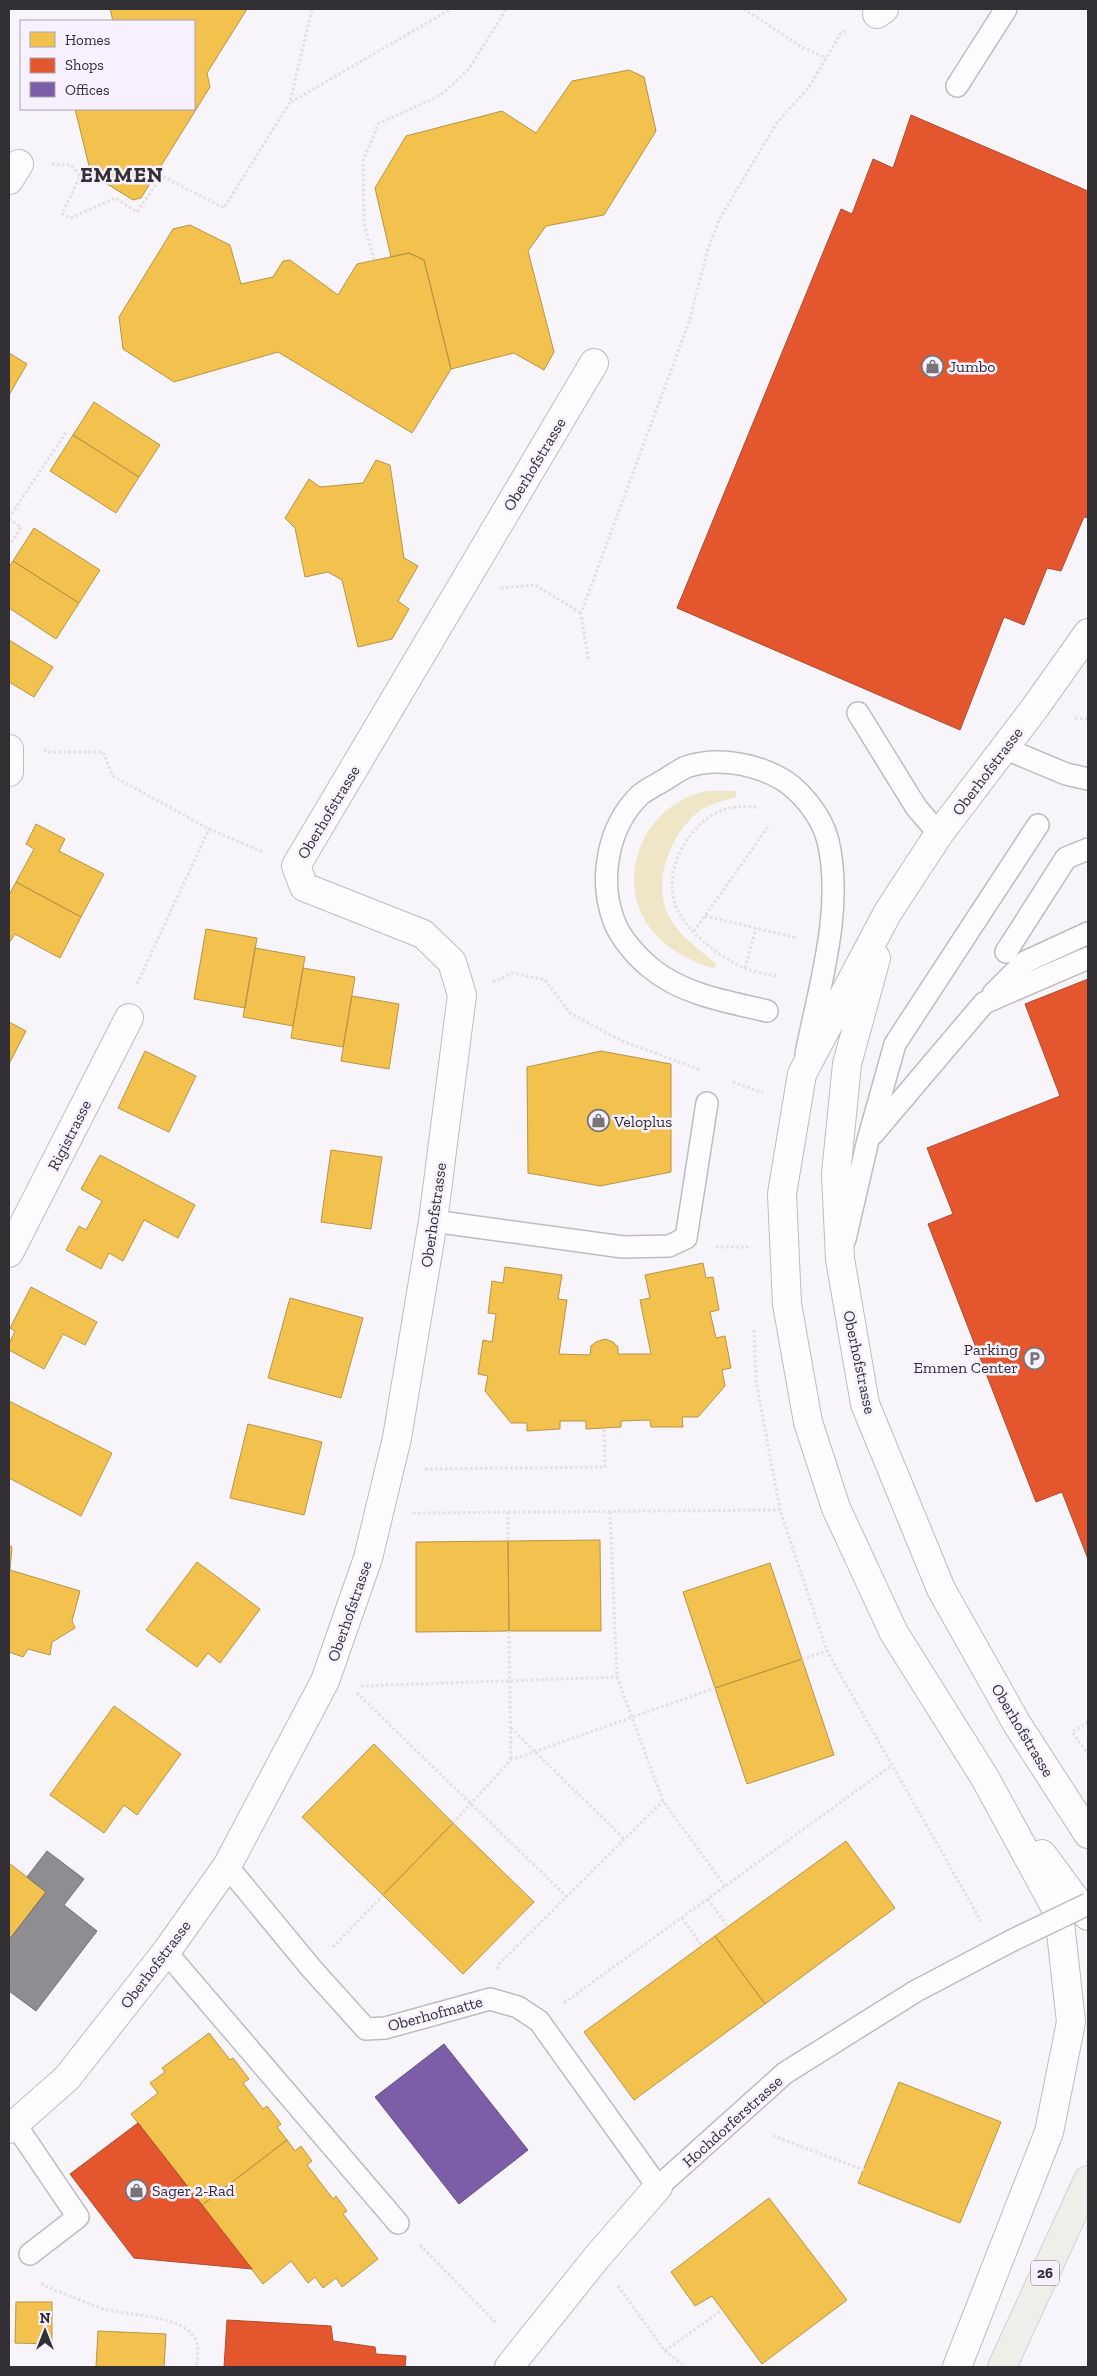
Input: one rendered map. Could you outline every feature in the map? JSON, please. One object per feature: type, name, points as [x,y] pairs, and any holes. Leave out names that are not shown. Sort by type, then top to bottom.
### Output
[{"type":"main road","name":"26","points":[[1002,2367],[1088,2180]]},
{"type":"street","name":"Oberhofstrasse","points":[[12,2126],[67,2078],[166,1952],[227,1866],[338,1684],[397,1438],[433,1221],[462,995],[452,962],[423,934],[304,888],[296,866],[594,363]]},
{"type":"street","name":"Oberhofstrasse","points":[[986,1778],[894,1633],[836,1508],[808,1422],[787,1304],[782,1194],[802,1074],[888,912],[939,834],[1088,633]]},
{"type":"street","name":"Oberhofstrasse","points":[[888,912],[847,1064],[836,1174],[840,1259],[865,1404],[941,1588],[1017,1724],[1086,1830]]},
{"type":"street","name":"Rigistrasse","points":[[9,1253],[129,1018]]},
{"type":"street","points":[[986,1778],[1088,1916]]},
{"type":"street","points":[[957,2367],[1049,2132],[1071,2022],[1059,1914],[986,1778]]},
{"type":"street","name":"Hochdorferstrasse","points":[[515,2358],[596,2257],[658,2186]]},
{"type":"lane","points":[[957,86],[1006,9]]},
{"type":"lane","points":[[858,713],[916,807],[939,834]]},
{"type":"lane","points":[[1004,748],[1066,774],[1088,779]]},
{"type":"lane","points":[[768,1011],[718,1000],[684,987],[652,969],[626,941],[614,921],[606,885],[606,867],[617,827],[641,794],[685,768],[702,764],[742,764],[762,769],[785,780],[810,804],[828,839],[834,883],[828,943],[802,1074]]},
{"type":"lane","points":[[840,1259],[868,1140],[895,1044],[1038,825]]},
{"type":"lane","points":[[1006,952],[1066,858],[1088,849]]},
{"type":"lane","points":[[868,1140],[984,1002],[1025,962],[1088,933]]},
{"type":"lane","points":[[984,1002],[1088,958]]},
{"type":"lane","points":[[433,1221],[624,1247],[669,1246],[686,1238],[707,1103]]},
{"type":"lane","name":"Oberhofmatte","points":[[227,1866],[311,1968],[366,2029],[385,2028],[490,1999],[518,2007],[539,2021],[658,2186]]},
{"type":"lane","name":"Hochdorferstrasse","points":[[658,2186],[785,2074],[916,1990],[1088,1904]]},
{"type":"lane","points":[[166,1952],[398,2223]]},
{"type":"lane","points":[[12,2126],[78,2217],[30,2254]]},
{"type":"path","points":[[14,172],[71,165],[80,176],[62,214],[71,218],[115,198],[137,212],[162,176],[224,208],[290,102],[312,9]]},
{"type":"path","points":[[290,102],[451,9]]},
{"type":"path","points":[[374,260],[364,222],[363,161],[378,124],[441,95],[469,69],[506,9]]},
{"type":"path","points":[[744,9],[802,47],[826,58]]},
{"type":"path","points":[[588,659],[580,613],[689,322],[708,249],[720,220],[776,124],[809,87],[842,32],[881,11]]},
{"type":"path","points":[[9,546],[21,527],[9,518],[67,430]]},
{"type":"path","points":[[469,574],[495,589],[535,585],[580,613]]},
{"type":"path","points":[[1075,718],[1088,719]]},
{"type":"path","points":[[41,749],[49,752],[103,752],[112,776],[208,829],[296,866]]},
{"type":"path","points":[[756,807],[739,806],[716,812],[698,826],[682,847],[674,869],[672,889],[675,906],[685,923],[720,956],[745,968],[777,976]]},
{"type":"path","points":[[694,931],[768,827]]},
{"type":"path","points":[[129,1018],[131,996],[208,829]]},
{"type":"path","points":[[705,916],[797,938]]},
{"type":"path","points":[[745,968],[756,928]]},
{"type":"path","points":[[462,995],[513,973],[545,980],[570,1012],[622,1041],[710,1074]]},
{"type":"path","points":[[728,1080],[763,1094]]},
{"type":"path","points":[[749,1247],[750,1256]]},
{"type":"path","points":[[753,1324],[756,1381],[780,1510],[827,1651],[982,1923]]},
{"type":"path","points":[[390,1469],[605,1467],[604,1428]]},
{"type":"path","points":[[378,1514],[780,1510]]},
{"type":"path","points":[[508,1512],[508,1541]]},
{"type":"path","points":[[610,1512],[617,1678],[663,1800],[725,1886]]},
{"type":"path","points":[[509,1631],[511,1760]]},
{"type":"path","points":[[802,1659],[827,1651]]},
{"type":"path","points":[[338,1684],[617,1678]]},
{"type":"path","points":[[338,1684],[471,1804],[566,1896]]},
{"type":"path","points":[[454,1823],[511,1760],[715,1688]]},
{"type":"path","points":[[1088,1722],[1072,1732],[1088,1754]]},
{"type":"path","points":[[511,1728],[624,1839]]},
{"type":"path","points":[[539,2021],[892,1765]]},
{"type":"path","points":[[490,1999],[499,1964],[663,1800]]},
{"type":"path","points":[[311,1968],[383,1895]]},
{"type":"path","points":[[708,1899],[728,1927]]},
{"type":"path","points":[[682,1918],[702,1946]]},
{"type":"path","points":[[773,2136],[864,2170]]},
{"type":"path","points":[[398,2223],[515,2358]]},
{"type":"path","points":[[30,2254],[43,2285],[105,2310],[159,2318],[177,2324],[193,2336],[198,2344],[196,2367]]},
{"type":"path","points":[[617,2285],[665,2351],[686,2367]]},
{"type":"path","points":[[665,2351],[722,2310]]},
{"type":"shaded area","points":[[736,791],[736,797],[706,807],[688,822],[667,857],[662,884],[666,910],[670,918],[688,940],[716,963],[715,969],[683,956],[656,935],[643,915],[635,894],[634,872],[639,851],[648,831],[662,814],[680,801],[702,792]]},
{"type":"building: Homes","points":[[110,9],[247,9],[207,73],[210,87],[141,198],[133,200],[91,174],[75,110],[195,110],[195,20],[113,20]]},
{"type":"building: Homes","points":[[629,70],[644,77],[656,131],[604,215],[546,226],[528,251],[554,352],[544,370],[514,353],[451,369],[424,260],[409,253],[391,257],[375,188],[406,136],[502,111],[536,133],[572,81]]},
{"type":"building: Homes","points":[[190,225],[230,245],[241,284],[273,277],[283,261],[290,260],[338,295],[357,264],[409,253],[424,260],[451,369],[412,433],[278,352],[174,382],[123,349],[119,317],[173,229]]},
{"type":"building: Homes","points":[[9,353],[27,364],[9,395]]},
{"type":"building: Homes","points":[[94,402],[160,445],[139,477],[73,435]]},
{"type":"building: Homes","points":[[73,435],[139,477],[116,513],[50,471]]},
{"type":"building: Homes","points":[[376,460],[390,465],[404,558],[418,566],[398,601],[409,609],[392,639],[358,647],[342,580],[328,572],[305,577],[295,528],[285,518],[309,479],[320,487],[363,483]]},
{"type":"building: Homes","points":[[34,528],[100,570],[79,603],[13,561]]},
{"type":"building: Homes","points":[[13,561],[79,603],[56,639],[9,608],[9,567]]},
{"type":"building: Homes","points":[[9,640],[53,667],[34,697],[9,682]]},
{"type":"building: Homes","points":[[36,824],[65,839],[59,851],[104,874],[81,917],[16,882],[34,849],[26,844]]},
{"type":"building: Homes","points":[[16,882],[81,917],[60,958],[15,934],[9,943],[9,895]]},
{"type":"building: Homes","points":[[206,929],[257,938],[245,1008],[194,999]]},
{"type":"building: Homes","points":[[255,948],[305,957],[293,1026],[243,1017]]},
{"type":"building: Homes","points":[[303,968],[355,977],[343,1047],[291,1038]]},
{"type":"building: Homes","points":[[352,996],[399,1004],[389,1069],[341,1061]]},
{"type":"building: Homes","points":[[9,1022],[26,1031],[9,1064]]},
{"type":"building: Homes","points":[[145,1051],[196,1076],[169,1132],[118,1108]]},
{"type":"building: Homes","points":[[601,1051],[671,1064],[671,1172],[600,1186],[528,1173],[527,1067]]},
{"type":"building: Homes","points":[[331,1150],[382,1157],[371,1229],[321,1222]]},
{"type":"building: Homes","points":[[100,1155],[195,1205],[178,1238],[144,1220],[123,1261],[109,1253],[101,1269],[66,1250],[79,1226],[86,1230],[102,1201],[81,1189]]},
{"type":"building: Homes","points":[[703,1263],[706,1278],[713,1277],[719,1310],[710,1312],[716,1338],[725,1336],[731,1368],[722,1370],[725,1386],[698,1417],[682,1417],[683,1427],[651,1427],[650,1420],[621,1421],[621,1427],[586,1429],[586,1421],[560,1421],[560,1429],[527,1431],[527,1423],[511,1423],[485,1391],[488,1376],[478,1374],[483,1340],[492,1342],[496,1314],[488,1313],[492,1281],[503,1283],[505,1267],[562,1275],[558,1299],[567,1300],[559,1354],[590,1355],[591,1346],[605,1339],[613,1342],[618,1347],[618,1354],[651,1354],[640,1300],[650,1298],[645,1275]]},
{"type":"building: Homes","points":[[31,1287],[97,1322],[85,1345],[63,1334],[44,1369],[9,1350],[9,1344],[15,1331],[10,1328]]},
{"type":"building: Homes","points":[[290,1298],[363,1318],[341,1398],[268,1378]]},
{"type":"building: Homes","points":[[9,1401],[112,1453],[81,1516],[9,1478]]},
{"type":"building: Homes","points":[[248,1424],[322,1442],[304,1515],[230,1498]]},
{"type":"building: Homes","points":[[600,1540],[601,1631],[509,1631],[508,1541]]},
{"type":"building: Homes","points":[[508,1541],[509,1631],[416,1632],[416,1542]]},
{"type":"building: Homes","points":[[9,1545],[12,1547],[10,1570],[80,1591],[72,1621],[75,1628],[52,1642],[50,1655],[28,1649],[23,1657],[9,1652]]},
{"type":"building: Homes","points":[[197,1562],[260,1609],[220,1663],[208,1653],[197,1667],[146,1630]]},
{"type":"building: Homes","points":[[770,1563],[802,1659],[715,1688],[683,1592]]},
{"type":"building: Homes","points":[[802,1659],[834,1755],[747,1784],[715,1688]]},
{"type":"building: Homes","points":[[114,1706],[181,1754],[137,1815],[124,1805],[104,1833],[50,1795]]},
{"type":"building: Homes","points":[[374,1744],[453,1823],[383,1895],[302,1817]]},
{"type":"building: Homes","points":[[453,1823],[534,1902],[463,1974],[383,1895]]},
{"type":"building: Homes","points":[[846,1841],[895,1908],[765,2004],[715,1936]]},
{"type":"building: Homes","points":[[9,1863],[46,1892],[9,1940]]},
{"type":"building: Homes","points":[[715,1936],[765,2004],[634,2100],[584,2032]]},
{"type":"building: Homes","points":[[209,2033],[230,2060],[233,2058],[249,2079],[243,2083],[263,2109],[267,2106],[281,2124],[277,2127],[287,2140],[202,2205],[131,2114],[158,2093],[150,2083],[165,2072],[162,2068]]},
{"type":"building: Homes","points":[[899,2082],[1001,2122],[960,2223],[858,2183]]},
{"type":"building: Homes","points":[[287,2140],[295,2151],[301,2146],[312,2161],[307,2165],[333,2199],[336,2196],[347,2211],[343,2214],[378,2259],[342,2287],[336,2278],[323,2288],[315,2277],[308,2283],[291,2261],[263,2284],[202,2205]]},
{"type":"building: Homes","points":[[769,2198],[847,2300],[762,2364],[712,2296],[695,2306],[671,2272]]},
{"type":"building: Homes","points":[[16,2302],[52,2302],[52,2344],[15,2343]]},
{"type":"building: Homes","points":[[98,2331],[166,2334],[164,2367],[96,2367]]},
{"type":"building: Shops","name":"Jumbo","points":[[911,115],[1088,191],[1088,518],[1084,517],[1061,571],[1047,568],[1024,625],[1004,617],[960,730],[677,608],[841,209],[852,214],[873,159],[893,168]]},
{"type":"building: Shops","name":"Parking Emmen Center","points":[[1088,979],[1088,1559],[1062,1492],[1036,1502],[928,1224],[953,1214],[927,1148],[1060,1096],[1025,1004]]},
{"type":"building: Shops","name":"Sager 2-Rad","points":[[138,2123],[252,2269],[134,2258],[70,2174]]},
{"type":"building: Shops","points":[[227,2320],[331,2326],[333,2341],[375,2347],[376,2354],[406,2356],[405,2367],[224,2367]]},
{"type":"building: Offices","points":[[444,2044],[528,2150],[459,2204],[375,2097]]},
{"type":"building: Industry","points":[[47,1851],[84,1879],[64,1905],[97,1931],[36,2011],[9,1991],[9,1940],[46,1892],[27,1877]]},
{"type":"place","name":"Jumbo","points":[[933,366]]},
{"type":"place","name":"Veloplus","points":[[598,1121]]},
{"type":"place","name":"Parking Emmen Center","points":[[1034,1358]]},
{"type":"place","name":"Sager 2-Rad","points":[[136,2190]]},
{"type":"district","name":"EMMEN","points":[[122,175]]}]
